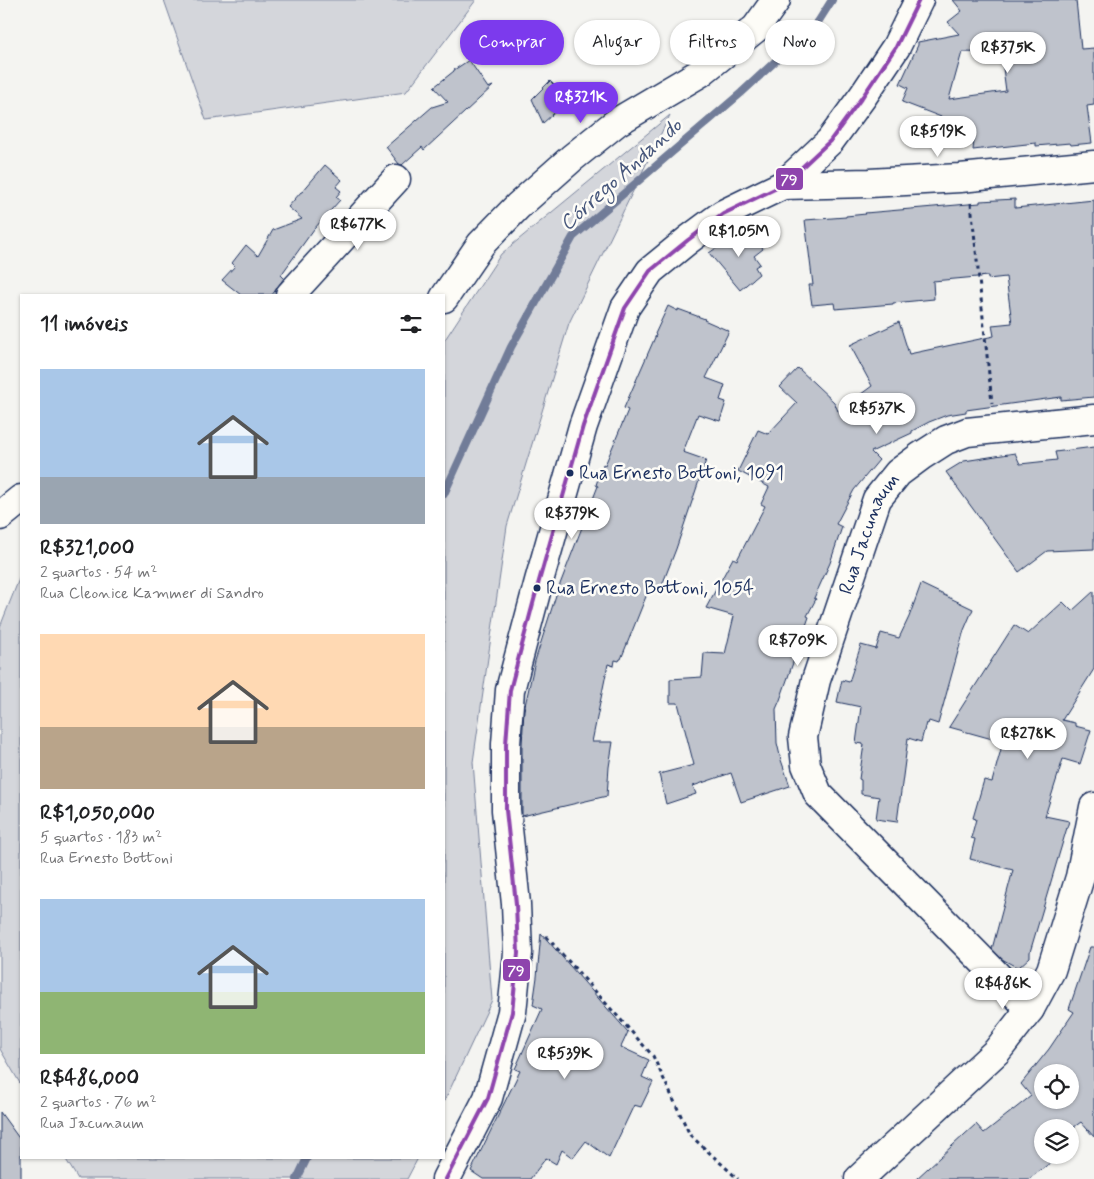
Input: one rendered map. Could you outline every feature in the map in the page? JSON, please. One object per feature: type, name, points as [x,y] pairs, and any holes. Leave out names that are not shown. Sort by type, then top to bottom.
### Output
[{"type":"street","points":[[445,297],[481,244],[518,206],[572,158],[617,122],[700,73],[756,28],[776,0]]},
{"type":"street","points":[[446,1179],[488,1098],[512,1012],[518,953],[516,904],[506,810],[506,744],[510,690],[538,581],[583,426],[625,308],[650,271],[688,240],[723,214],[784,185],[830,141],[896,47],[919,0]]},
{"type":"street","points":[[784,185],[869,183],[969,177],[1094,165]]},
{"type":"street","points":[[291,294],[396,179]]},
{"type":"street","name":"Rua Jacunaum","points":[[1030,1009],[818,794],[806,765],[803,737],[816,680],[877,499],[898,473],[946,440],[967,432],[1094,419]]},
{"type":"street","points":[[0,516],[20,500]]},
{"type":"street","points":[[859,1179],[997,1051],[1030,1009],[1050,970],[1087,879],[1094,807]]},
{"type":"path","points":[[969,177],[995,429]]},
{"type":"path","points":[[516,904],[653,1056],[690,1135],[738,1179]]},
{"type":"shaded area","points":[[164,0],[476,0],[406,92],[206,120]]},
{"type":"shaded area","points":[[670,115],[569,323],[507,526],[473,762],[492,1000],[445,1100],[445,339],[501,254]]},
{"type":"shaded area","points":[[20,577],[20,1083],[0,1049],[0,627]]},
{"type":"shaded area","points":[[66,1159],[417,1159],[407,1179],[78,1179]]},
{"type":"building","points":[[953,0],[1076,0],[1081,49],[1094,48],[1094,105],[1087,106],[1092,143],[1036,146],[1036,143],[973,150],[975,130],[902,102],[908,88],[900,84],[918,42],[959,34],[948,22],[962,11]],"holes":[[[962,52],[1001,53],[1006,91],[949,99]]]},
{"type":"building","points":[[462,65],[472,65],[488,88],[493,86],[424,150],[422,147],[402,165],[399,164],[386,147],[432,107],[448,102],[434,87]]},
{"type":"building","points":[[550,81],[569,100],[543,123],[532,99]]},
{"type":"building","points":[[325,165],[342,180],[336,187],[341,191],[336,197],[340,200],[314,229],[281,275],[284,278],[273,294],[240,294],[222,280],[235,266],[232,263],[246,245],[258,256],[273,230],[302,219],[288,207]]},
{"type":"building","points":[[1015,199],[1015,208],[1094,200],[1094,397],[1061,400],[1061,397],[966,410],[966,412],[947,415],[929,422],[912,431],[912,433],[871,452],[879,460],[854,490],[836,524],[842,527],[830,563],[814,598],[816,599],[807,616],[809,617],[776,709],[777,743],[790,786],[741,802],[731,773],[693,786],[696,794],[666,804],[659,774],[694,765],[678,703],[670,703],[670,679],[702,677],[704,653],[725,654],[734,616],[706,608],[733,558],[737,560],[765,506],[761,504],[769,487],[738,471],[758,430],[768,434],[797,403],[780,387],[798,368],[834,402],[838,411],[872,386],[850,345],[899,322],[909,354],[994,336],[992,325],[1012,323],[1006,277],[988,279],[988,276],[933,281],[934,299],[835,309],[834,303],[812,305],[809,285],[813,285],[805,220]]},
{"type":"building","points":[[754,229],[763,249],[754,256],[760,264],[755,267],[759,274],[740,290],[709,253],[735,235],[737,239]]},
{"type":"building","points":[[668,306],[705,319],[729,331],[706,378],[725,385],[720,400],[726,402],[720,421],[698,414],[683,452],[706,460],[676,549],[659,593],[649,589],[621,659],[619,661],[615,660],[614,666],[608,664],[592,742],[613,742],[607,796],[522,816],[524,710],[535,661],[557,592],[598,486],[596,485],[603,464],[605,465],[628,410],[624,408]]},
{"type":"building","points":[[1094,447],[1094,549],[1047,551],[1019,572],[946,472],[964,461],[1015,453],[1020,464],[1057,460],[1055,452]]},
{"type":"building","points":[[921,584],[973,609],[964,630],[938,724],[929,721],[928,724],[926,723],[921,742],[908,738],[897,822],[876,819],[879,797],[861,794],[861,780],[859,779],[864,744],[856,743],[861,707],[837,702],[842,680],[849,682],[861,645],[876,649],[881,633],[899,638]]},
{"type":"building","points":[[1094,591],[1094,669],[1062,720],[1091,730],[1080,764],[1063,759],[1045,816],[1069,821],[1030,957],[1018,968],[1002,959],[992,949],[1013,870],[970,859],[975,839],[971,838],[976,819],[973,818],[984,780],[992,782],[1003,742],[949,727],[1014,625],[1028,634],[1063,602],[1072,611]]},
{"type":"building","points":[[541,933],[628,1032],[621,1047],[649,1060],[642,1077],[653,1082],[641,1107],[634,1105],[609,1158],[586,1141],[573,1158],[562,1150],[556,1164],[546,1158],[530,1179],[483,1179],[471,1171],[520,1071],[515,1069],[542,1009],[533,1005]]},
{"type":"building","points":[[1090,947],[1094,947],[1094,1137],[1081,1122],[1079,1123],[1079,1119],[1034,1119],[1034,1164],[1049,1164],[1029,1179],[916,1179],[976,1124],[984,1133],[1031,1096],[1021,1084],[1034,1068],[1034,1109],[1079,1109],[1079,1064],[1037,1064],[1074,1012],[1069,1009]]},
{"type":"building","points":[[0,1112],[20,1140],[21,1179],[0,1179]]},
{"type":"waterway","name":"Córrego Andando","points":[[445,492],[511,347],[573,237],[741,93],[818,22],[832,0]]},
{"type":"waterway","name":"Córrego Andando","points":[[297,1179],[307,1159]]},
{"type":"transit line","name":"79","points":[[446,1179],[488,1098],[512,1012],[518,953],[516,904],[506,810],[506,744],[510,690],[583,426],[625,308],[650,271],[688,240],[723,214],[783,185],[830,141],[896,47],[919,0]]},
{"type":"place","name":"Rua Ernesto Bottoni, 1091","points":[[570,473]]},
{"type":"place","name":"Rua Ernesto Bottoni, 1054","points":[[537,588]]}]
